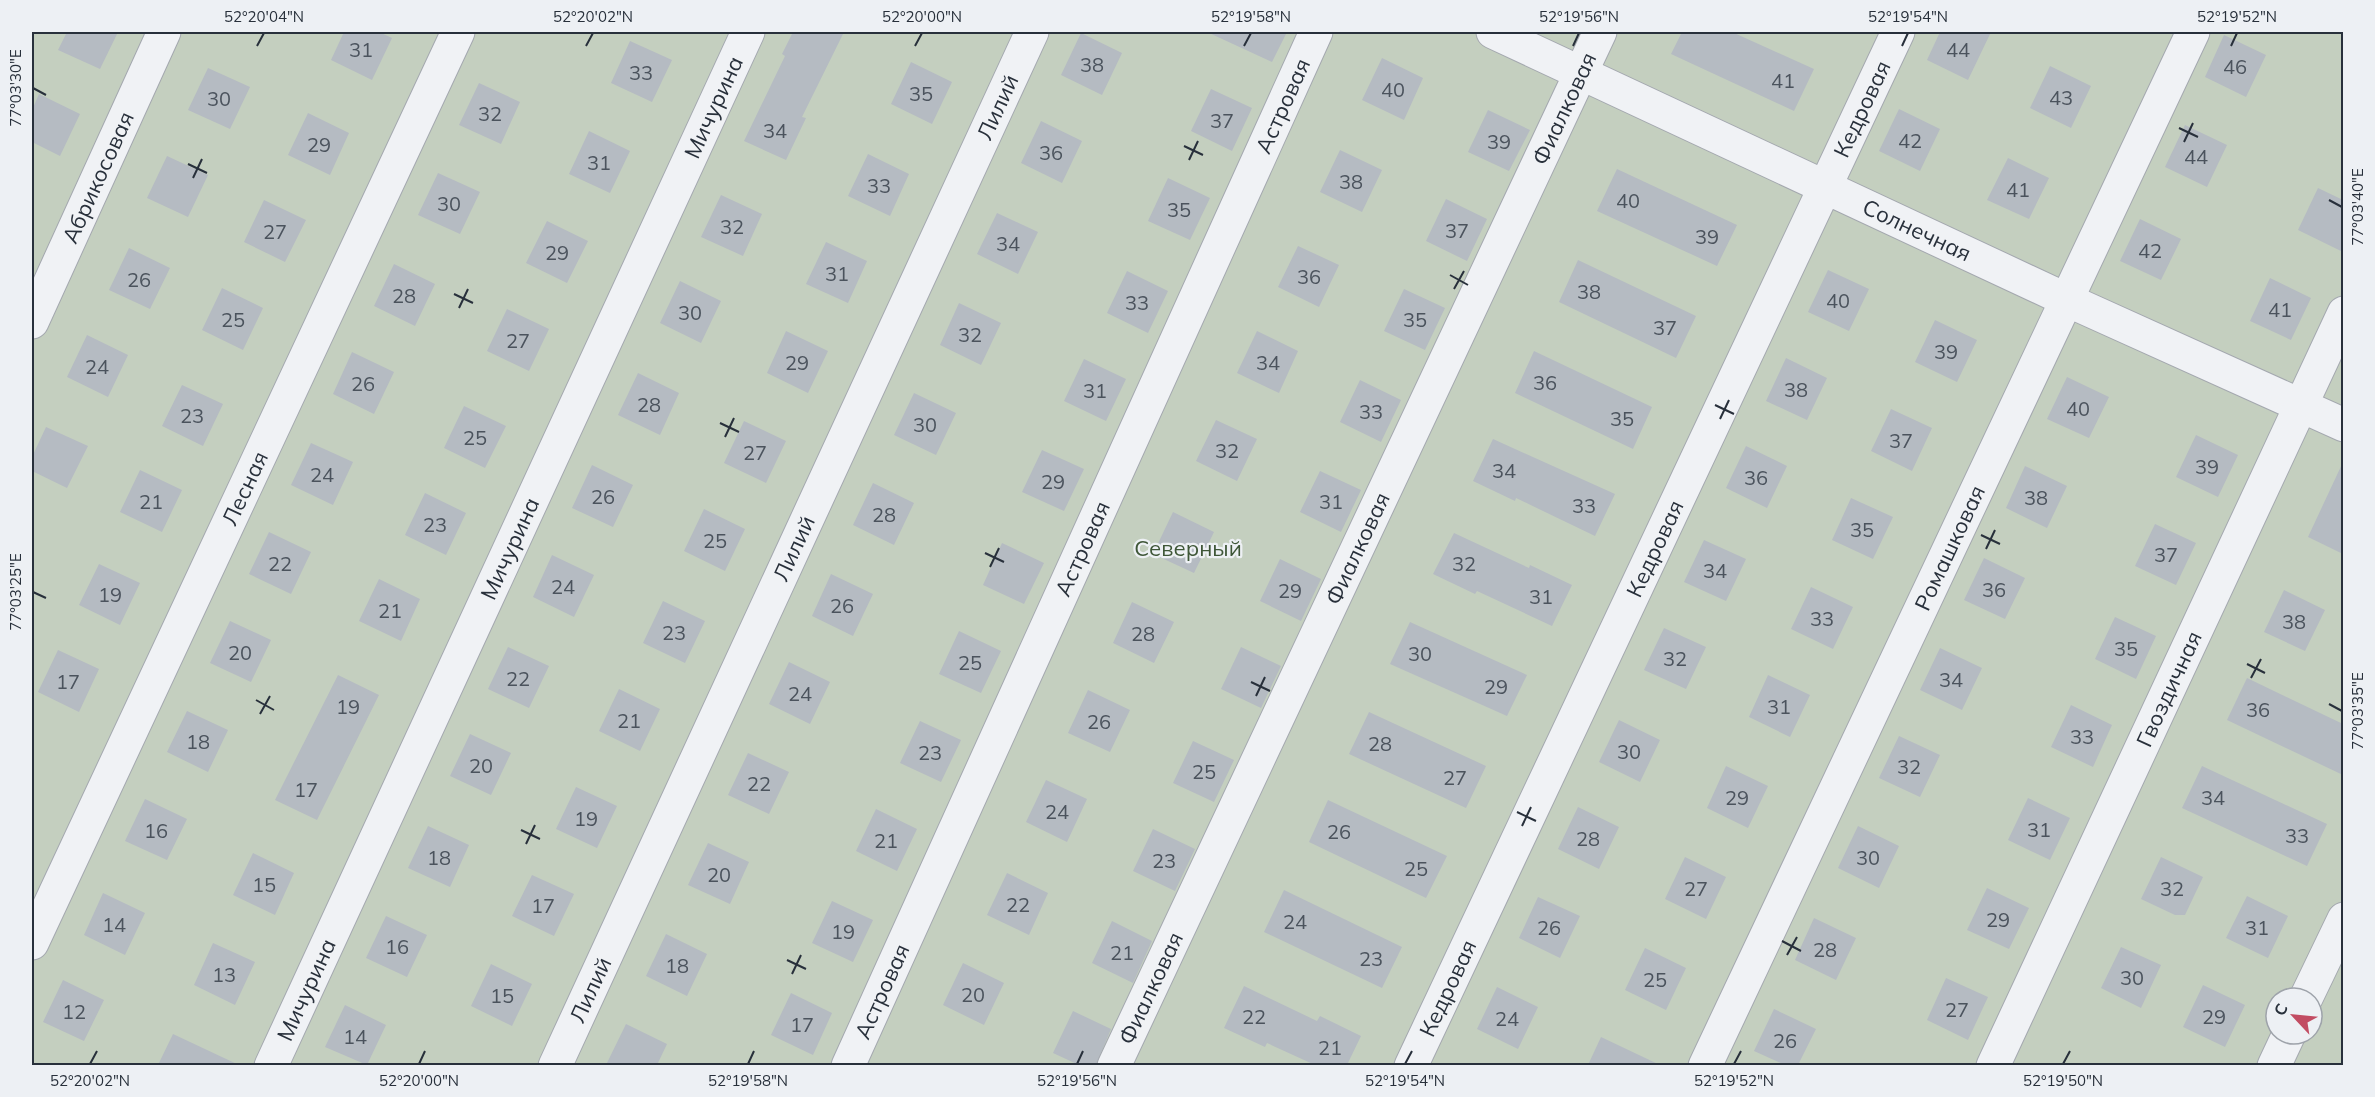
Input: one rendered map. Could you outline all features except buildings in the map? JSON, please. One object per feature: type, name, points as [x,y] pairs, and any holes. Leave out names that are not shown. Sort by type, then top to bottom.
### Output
[{"type":"street","name":"Абрикосовая","points":[[32,322],[164,32]]},
{"type":"street","name":"Лесная","points":[[32,943],[458,32]]},
{"type":"street","name":"Мичурина","points":[[271,1065],[748,32]]},
{"type":"street","name":"Лилий","points":[[555,1065],[1032,32]]},
{"type":"street","name":"Астровая","points":[[849,1065],[1316,32]]},
{"type":"street","name":"Солнечная","points":[[1493,32],[1825,185],[2067,300],[2343,425]]},
{"type":"street","name":"Фиалковая","points":[[1114,1065],[1600,32]]},
{"type":"street","name":"Кедровая","points":[[1411,1065],[1898,32]]},
{"type":"street","name":"Ромашковая","points":[[1705,1065],[2193,32]]},
{"type":"street","name":"Гвоздичная","points":[[1993,1065],[2343,313]]},
{"type":"street","points":[[2312,986],[2343,919]]},
{"type":"street","points":[[2274,1065],[2283,1046]]},
{"type":"green space","name":"Северный","points":[[32,32],[2343,32],[2343,1065],[32,1065]]}]
